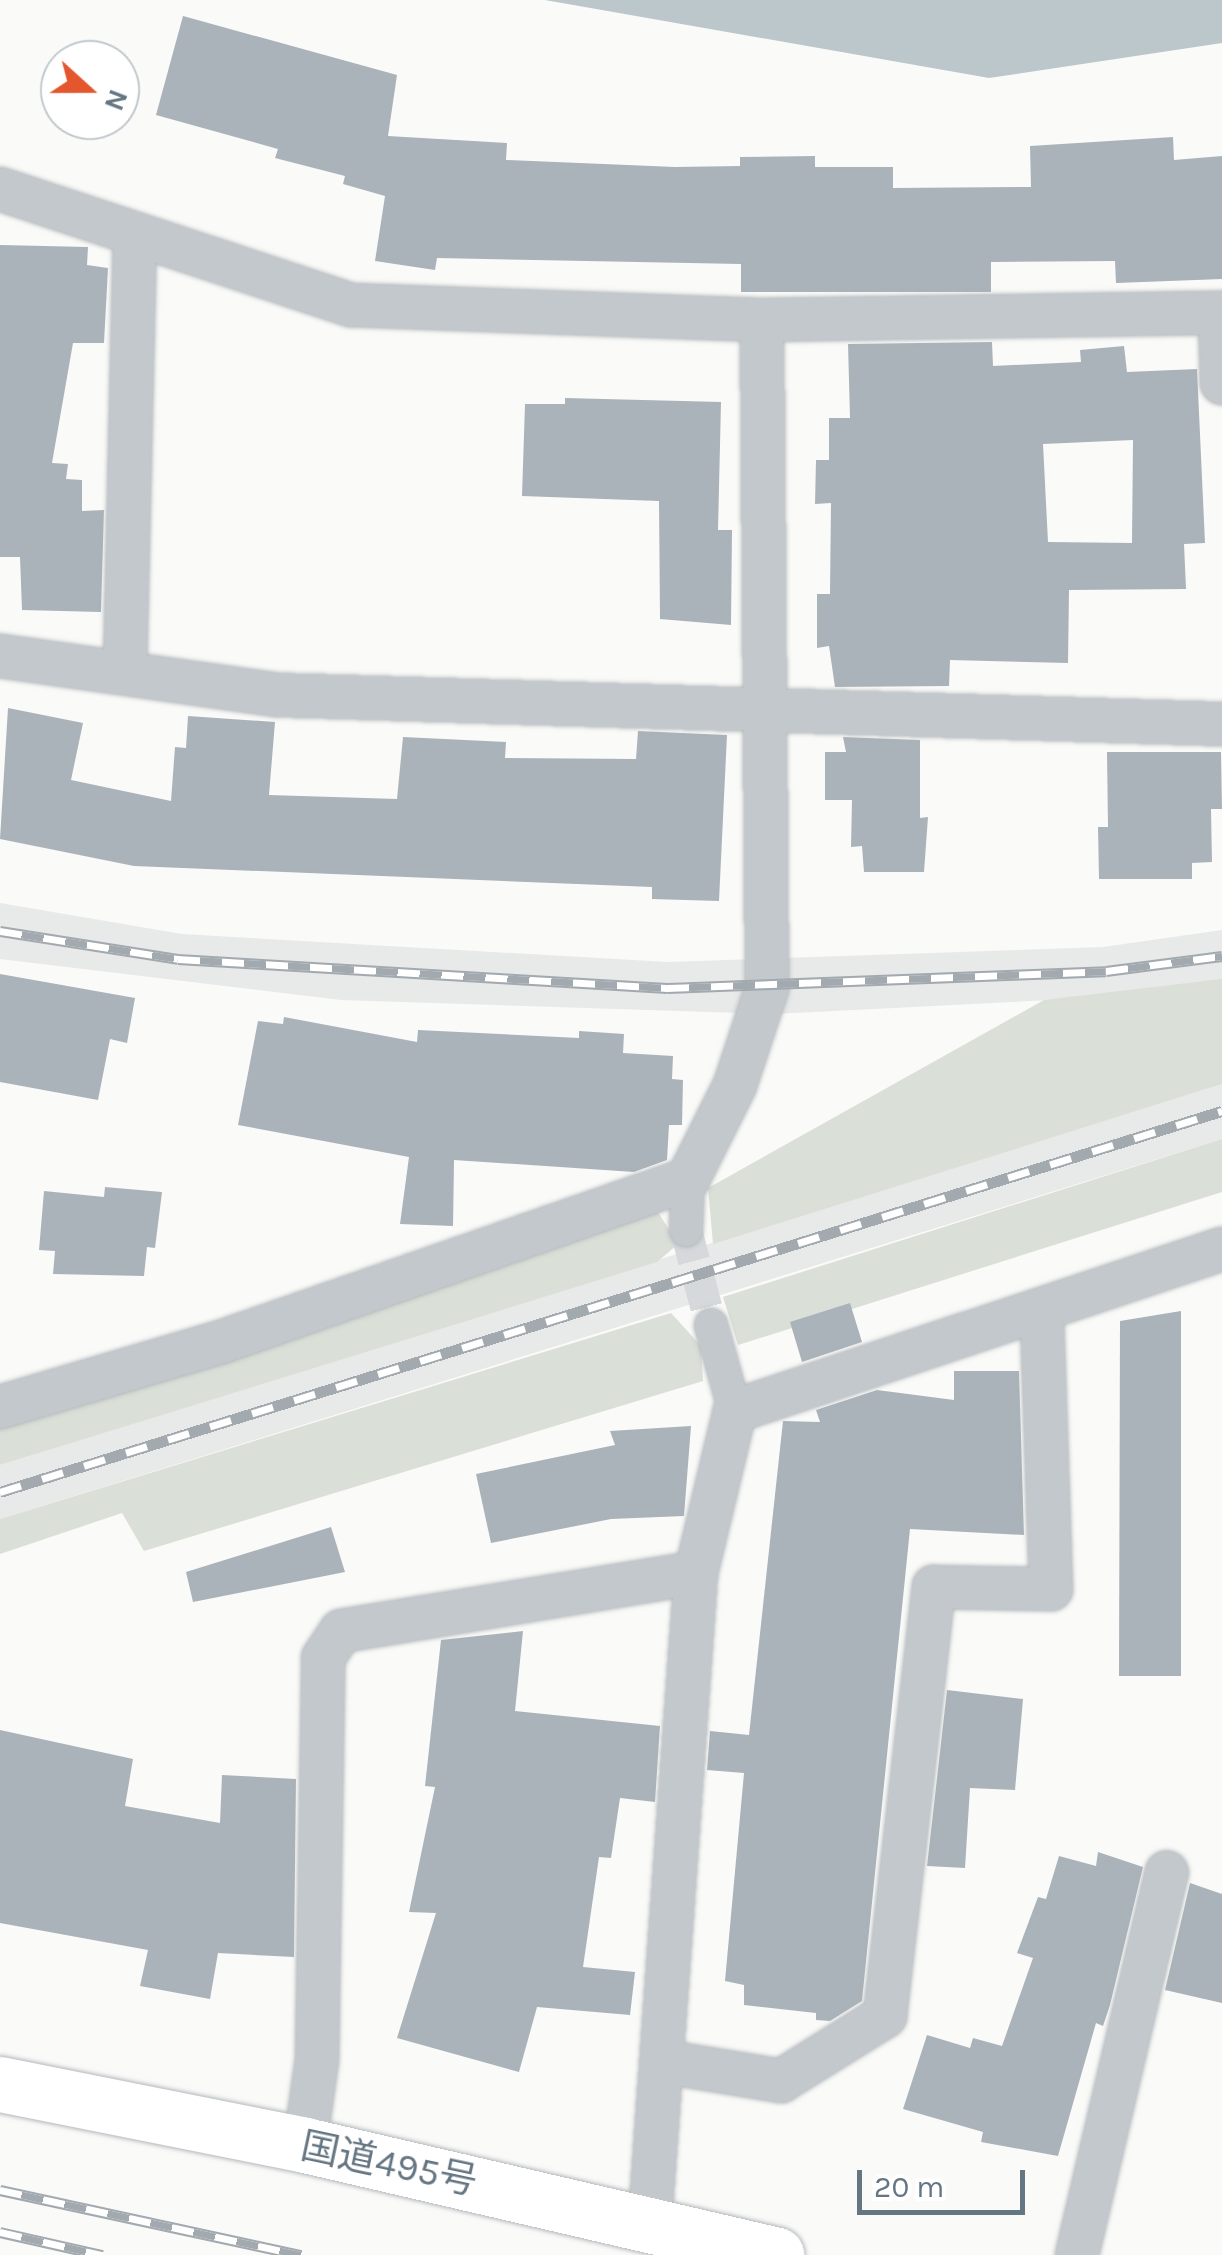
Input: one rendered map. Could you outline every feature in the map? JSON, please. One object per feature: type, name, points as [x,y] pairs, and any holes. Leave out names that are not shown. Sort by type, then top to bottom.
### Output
[{"type":"highway","name":"国道495号","points":[[0,2084],[305,2145],[650,2221],[776,2255]]},
{"type":"street","points":[[0,189],[351,305],[762,320],[1221,313],[1222,383]]},
{"type":"street","points":[[125,671],[136,234]]},
{"type":"street","points":[[686,1230],[688,1179],[735,1084],[767,988],[760,707],[762,320]]},
{"type":"street","points":[[0,656],[278,694],[1222,724]]},
{"type":"street","points":[[0,1408],[221,1342],[688,1179]]},
{"type":"street","points":[[735,1411],[1222,1249]]},
{"type":"street","points":[[665,2062],[781,2081],[886,2016],[934,1588],[1052,1589],[1042,1312]]},
{"type":"street","points":[[650,2221],[665,2062],[696,1573],[735,1411],[711,1325]]},
{"type":"street","points":[[305,2145],[317,2060],[322,1658],[341,1630],[696,1573]]},
{"type":"street","points":[[1076,2255],[1167,1872]]},
{"type":"shaded area","points":[[545,0],[1222,0],[1222,43],[989,78]]},
{"type":"shaded area","points":[[0,903],[182,934],[668,962],[1103,947],[1222,930],[1222,983],[1109,997],[775,1014],[341,1000],[0,959]]},
{"type":"shaded area","points":[[1222,979],[1222,1084],[713,1244],[708,1188],[1044,1000]]},
{"type":"shaded area","points":[[1222,1084],[1222,1139],[0,1519],[0,1465]]},
{"type":"shaded area","points":[[1222,1139],[1222,1192],[738,1345],[723,1297]]},
{"type":"shaded area","points":[[651,1201],[678,1244],[657,1262],[0,1465],[0,1423]]},
{"type":"shaded area","points":[[671,1313],[701,1346],[703,1381],[144,1551],[122,1513],[0,1554],[0,1519]]},
{"type":"building","points":[[183,16],[397,75],[388,136],[507,143],[506,160],[675,167],[740,166],[740,157],[815,156],[815,167],[893,167],[893,188],[1031,187],[1030,146],[1173,137],[1174,160],[1222,156],[1222,279],[1116,283],[1115,261],[991,262],[991,292],[741,292],[741,264],[437,258],[435,270],[375,261],[385,196],[343,184],[345,176],[275,158],[278,149],[156,115]]},
{"type":"building","points":[[0,245],[88,247],[87,265],[108,268],[104,343],[73,343],[52,463],[68,464],[66,479],[82,480],[82,511],[104,510],[101,612],[22,610],[20,557],[0,557]]},
{"type":"building","points":[[992,342],[993,366],[1081,362],[1080,350],[1124,346],[1127,372],[1197,369],[1205,543],[1184,544],[1186,589],[1069,590],[1068,663],[950,660],[949,686],[835,687],[829,646],[817,648],[817,594],[830,594],[831,503],[815,504],[816,460],[829,460],[829,418],[850,418],[848,344]],"holes":[[[1133,440],[1132,543],[1048,542],[1043,444]]]},
{"type":"building","points":[[565,398],[721,402],[718,530],[732,530],[731,625],[660,619],[659,501],[522,496],[525,404],[565,404]]},
{"type":"building","points":[[8,708],[83,723],[71,780],[171,801],[175,747],[186,748],[188,716],[275,722],[269,795],[397,799],[403,737],[506,742],[505,758],[636,759],[638,731],[727,735],[719,901],[652,899],[652,887],[134,866],[0,839]]},
{"type":"building","points":[[843,737],[920,740],[920,818],[928,817],[924,872],[864,872],[862,846],[851,847],[852,800],[825,800],[825,752],[846,752]]},
{"type":"building","points":[[1107,752],[1221,752],[1222,809],[1211,809],[1212,862],[1192,863],[1192,879],[1099,879],[1098,827],[1108,827]]},
{"type":"building","points":[[0,974],[135,998],[127,1043],[110,1039],[98,1100],[0,1082]]},
{"type":"building","points":[[284,1017],[417,1042],[418,1030],[579,1038],[579,1031],[624,1034],[623,1053],[673,1056],[672,1079],[683,1080],[682,1125],[669,1125],[667,1160],[634,1172],[454,1160],[453,1226],[400,1224],[409,1157],[238,1125],[258,1021],[283,1024]]},
{"type":"building","points":[[105,1187],[162,1192],[155,1248],[147,1247],[144,1276],[53,1274],[55,1251],[39,1250],[44,1191],[104,1197]]},
{"type":"building","points":[[850,1303],[862,1342],[802,1362],[790,1322]]},
{"type":"building","points":[[1181,1311],[1181,1676],[1119,1676],[1120,1321]]},
{"type":"building","points":[[954,1371],[1019,1371],[1024,1535],[910,1529],[862,2001],[830,2021],[816,2020],[816,2013],[744,2005],[744,1985],[725,1981],[744,1773],[707,1770],[710,1731],[749,1735],[783,1421],[820,1422],[816,1410],[877,1390],[954,1400]]},
{"type":"building","points":[[691,1426],[684,1516],[611,1519],[491,1543],[476,1474],[615,1445],[610,1431]]},
{"type":"building","points":[[331,1527],[345,1572],[193,1602],[186,1572]]},
{"type":"building","points":[[523,1631],[515,1711],[660,1726],[655,1802],[620,1798],[611,1858],[599,1857],[583,1967],[635,1972],[630,2015],[537,2007],[519,2072],[397,2038],[436,1913],[409,1912],[435,1787],[425,1786],[441,1640]]},
{"type":"building","points":[[947,1690],[1023,1699],[1015,1790],[970,1788],[965,1868],[927,1866]]},
{"type":"building","points":[[0,1730],[133,1759],[125,1806],[220,1823],[222,1775],[296,1779],[294,1957],[218,1953],[210,1999],[140,1986],[148,1950],[0,1923]]},
{"type":"building","points":[[1098,1852],[1143,1867],[1110,2005],[1103,2026],[1096,2023],[1058,2156],[981,2142],[983,2132],[903,2109],[927,2035],[970,2048],[973,2038],[1002,2046],[1033,1958],[1017,1953],[1038,1897],[1046,1899],[1059,1856],[1096,1866]]},
{"type":"building","points":[[1190,1883],[1222,1894],[1222,2003],[1165,1990]]},
{"type":"tunnel","points":[[686,1230],[711,1325]]},
{"type":"railway","points":[[0,931],[178,959],[667,988],[1106,971],[1222,956]]},
{"type":"railway","points":[[0,1492],[1222,1111]]},
{"type":"railway","points":[[0,2190],[301,2255]]},
{"type":"railway","points":[[0,2232],[102,2255]]}]
